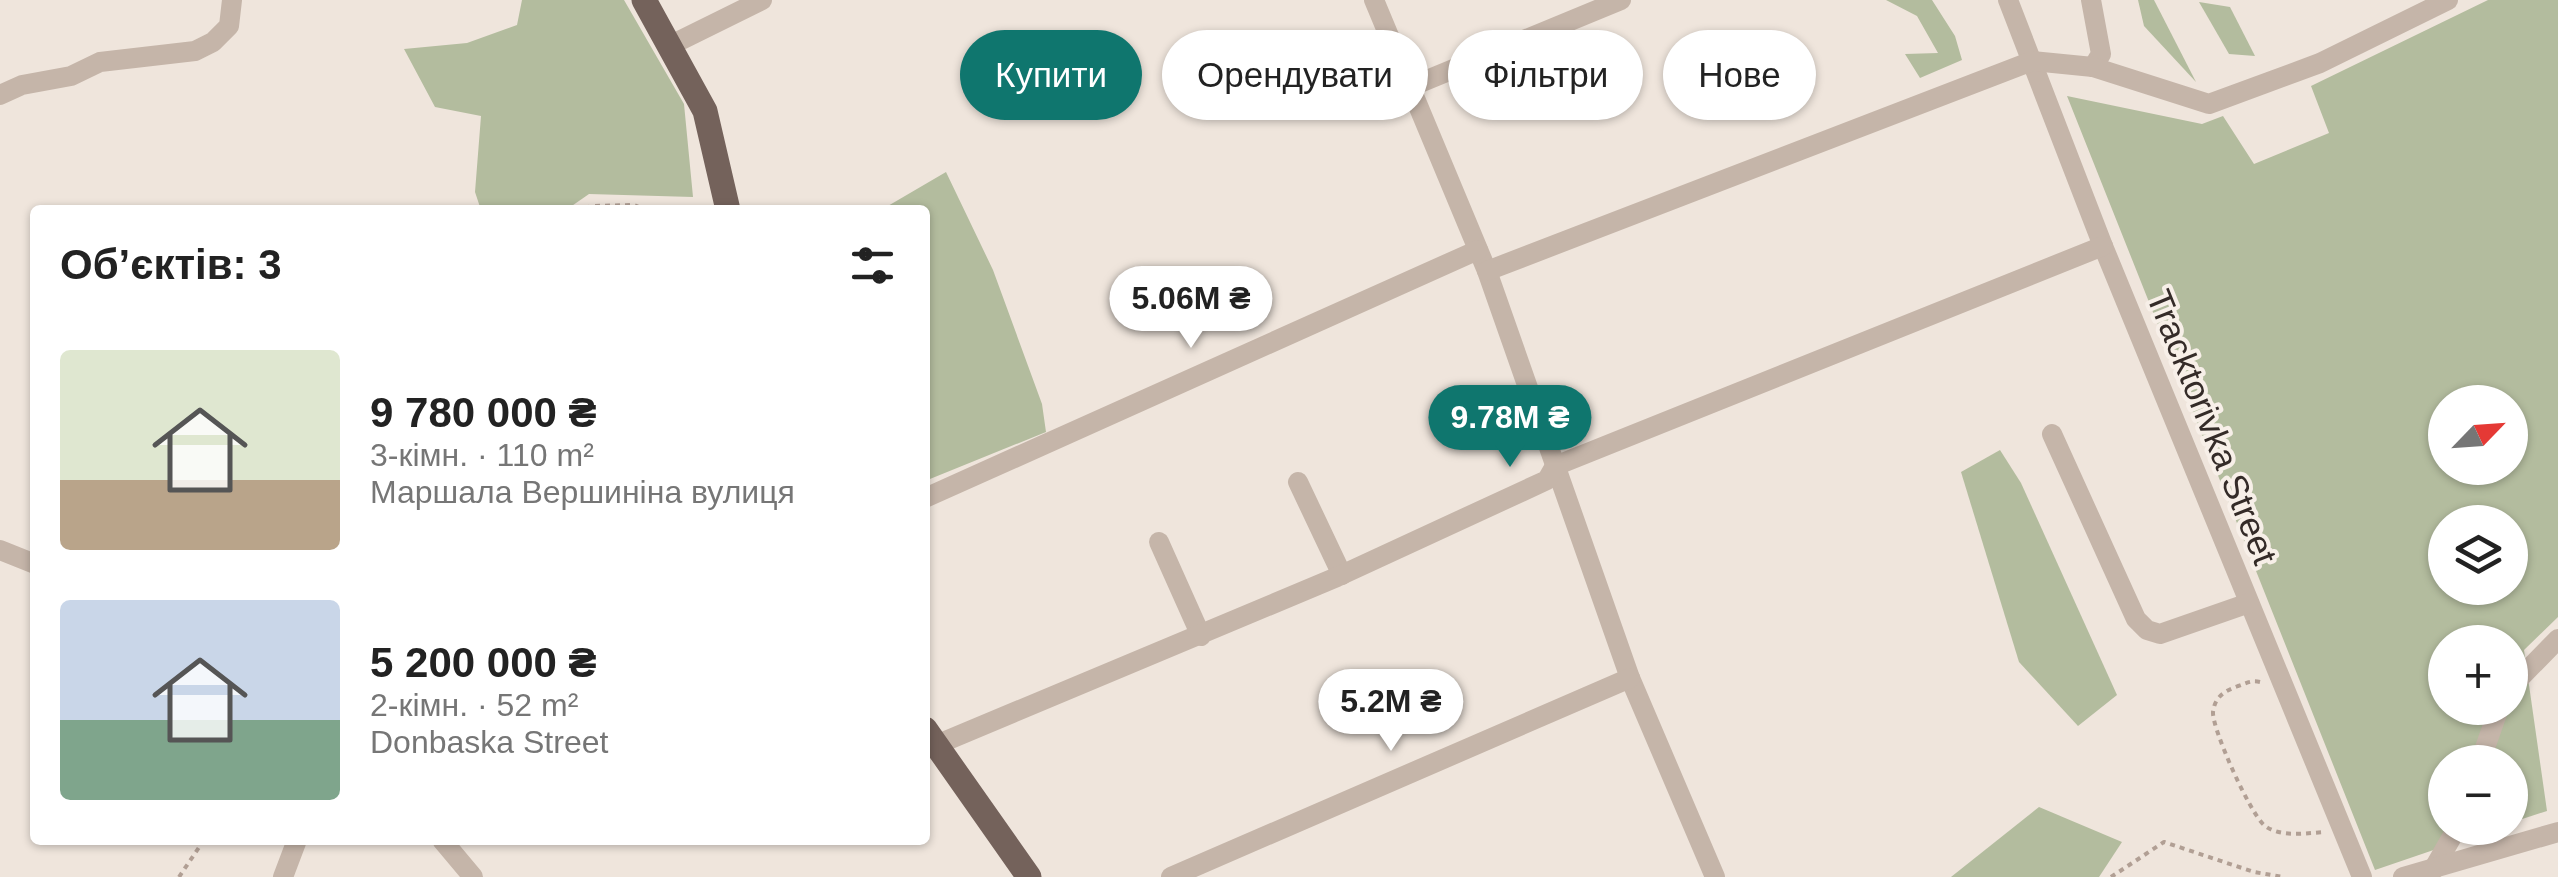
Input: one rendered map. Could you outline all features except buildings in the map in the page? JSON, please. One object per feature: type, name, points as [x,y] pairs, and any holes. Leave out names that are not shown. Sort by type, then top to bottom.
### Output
[{"type":"main road","points":[[644,0],[704,111],[727,205]]},
{"type":"main road","points":[[930,737],[1029,877]]},
{"type":"street","points":[[0,95],[22,85],[72,76],[100,62],[195,51],[213,42],[229,26],[232,0]]},
{"type":"street","points":[[669,46],[762,0]]},
{"type":"street","points":[[1374,0],[1386,30]]},
{"type":"street","points":[[1428,80],[1621,0]]},
{"type":"street","name":"Tracktorivka Street","points":[[2008,0],[2103,246],[2362,877]]},
{"type":"street","points":[[2092,0],[2101,54],[2092,67]]},
{"type":"street","points":[[1487,270],[2032,62],[2092,67],[2210,104],[2320,63],[2448,0]]},
{"type":"street","points":[[1424,120],[1487,270],[1630,678],[1715,877]]},
{"type":"street","points":[[930,737],[1201,636],[1547,480],[1555,466],[2103,246]]},
{"type":"street","points":[[930,496],[1478,250]]},
{"type":"street","points":[[2052,434],[2136,619],[2148,630],[2160,634],[2249,603]]},
{"type":"street","points":[[1298,482],[1342,575]]},
{"type":"street","points":[[1158,542],[1201,636]]},
{"type":"street","points":[[0,550],[30,562]]},
{"type":"street","points":[[2528,670],[2558,639]]},
{"type":"street","points":[[1171,877],[1630,678]]},
{"type":"street","points":[[2403,877],[2431,873],[2558,832]]},
{"type":"street","points":[[284,877],[296,845]]},
{"type":"street","points":[[446,845],[472,877]]},
{"type":"street","points":[[2431,873],[2447,845]]},
{"type":"path","points":[[2285,690],[2253,680],[2224,691],[2212,715],[2217,734],[2264,825],[2281,833],[2344,834]]},
{"type":"path","points":[[2110,877],[2164,842],[2254,872],[2284,877]]},
{"type":"path","points":[[179,877],[201,845]]},
{"type":"green space","points":[[522,0],[624,0],[684,104],[693,197],[589,194],[573,205],[479,205],[475,192],[481,116],[435,107],[404,49],[467,43],[517,25]]},
{"type":"green space","points":[[1886,0],[1932,0],[1955,36],[1962,60],[1920,78],[1905,54],[1938,53],[1917,16]]},
{"type":"green space","points":[[2138,0],[2154,0],[2196,82],[2144,26]]},
{"type":"green space","points":[[2488,0],[2558,0],[2558,617],[2528,646],[2528,625],[2428,625],[2428,725],[2528,725],[2528,678],[2547,811],[2528,817],[2528,745],[2428,745],[2428,845],[2448,845],[2375,870],[2067,96],[2202,124],[2223,116],[2254,164],[2329,133],[2311,86]]},
{"type":"green space","points":[[2199,2],[2230,7],[2255,56],[2229,54]]},
{"type":"green space","points":[[946,172],[993,270],[1042,404],[1046,432],[930,479],[930,205],[890,205]]},
{"type":"green space","points":[[2000,450],[2021,483],[2117,695],[2078,726],[2019,662],[1961,472]]},
{"type":"green space","points":[[2039,807],[2122,842],[2099,877],[1951,877]]}]
